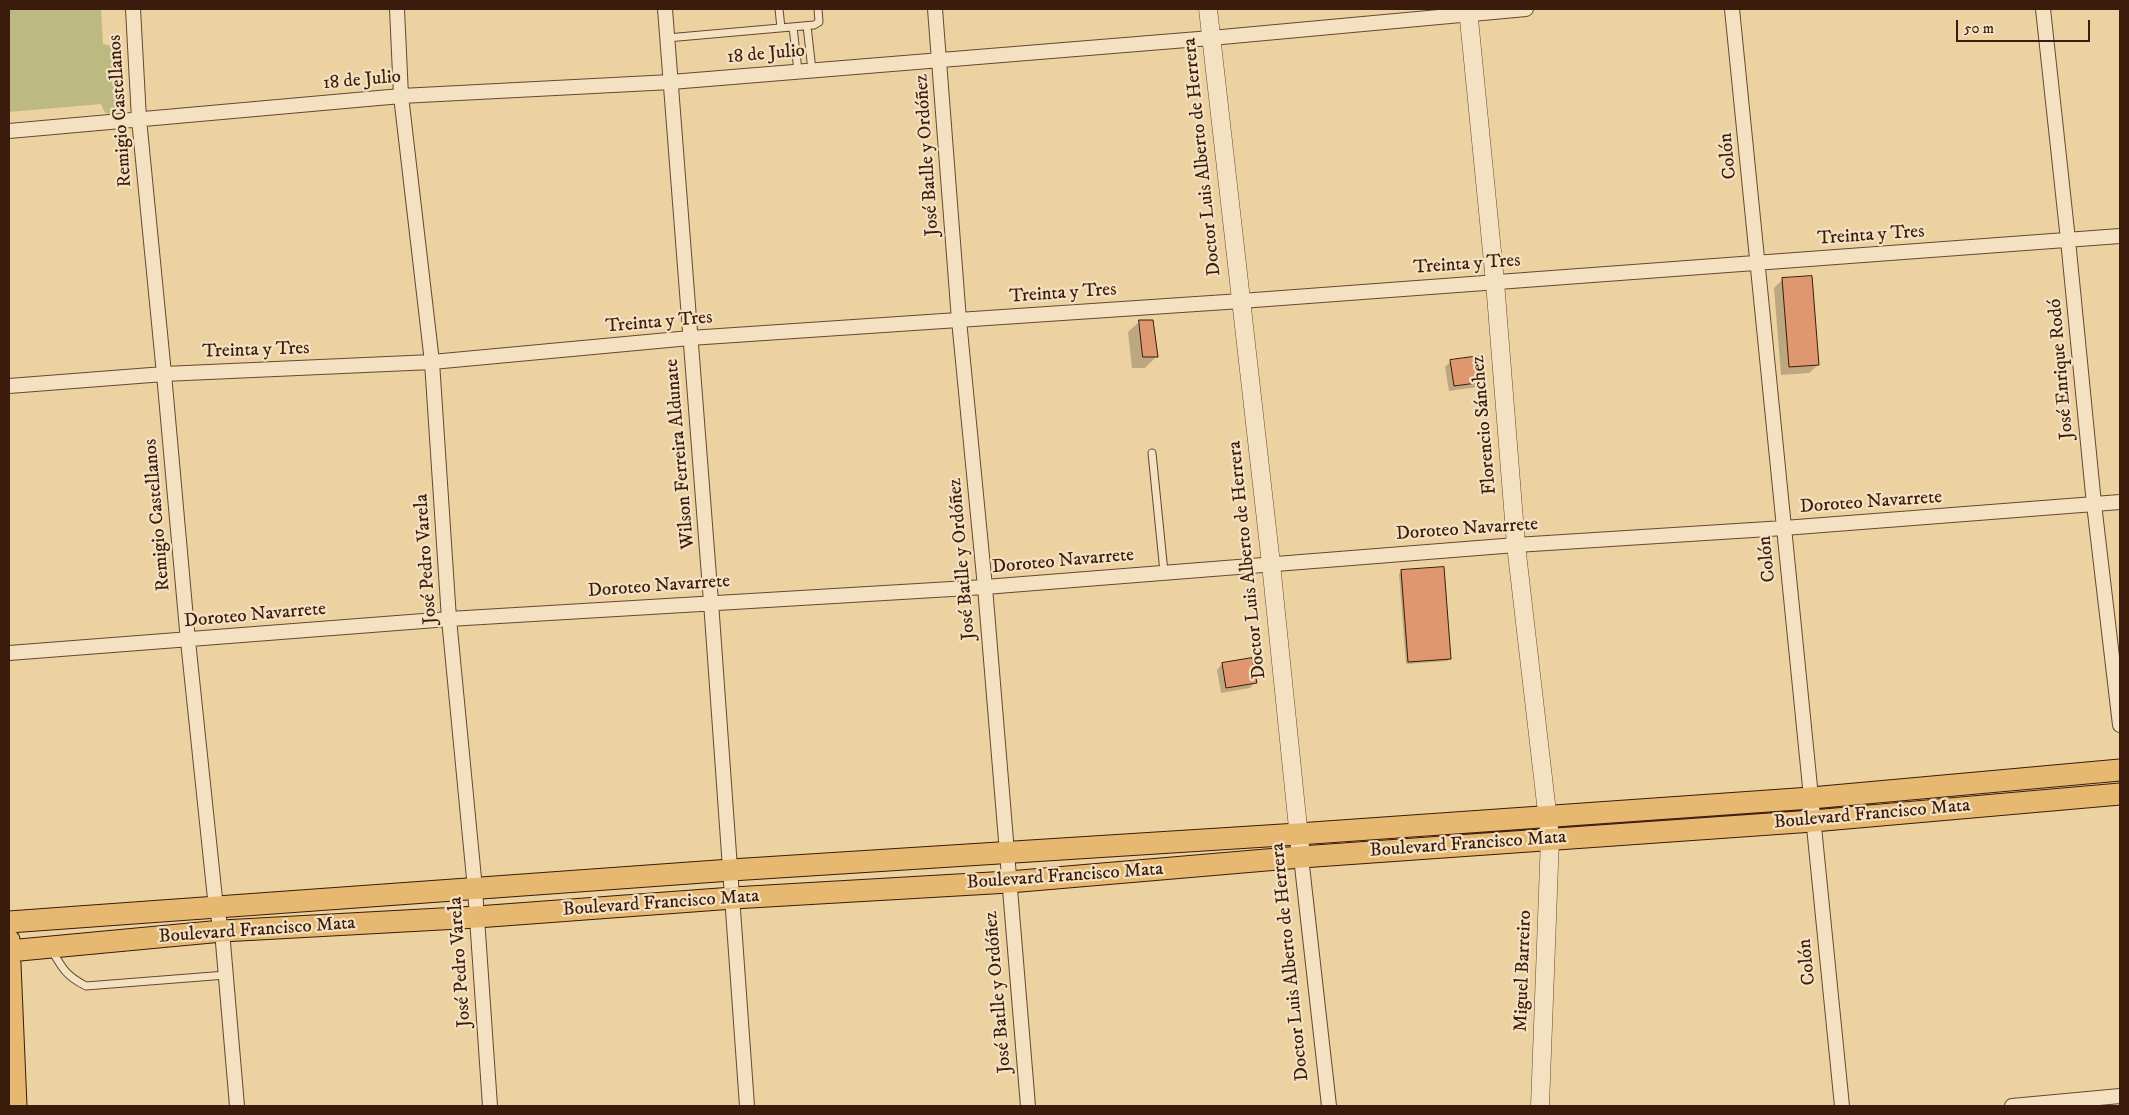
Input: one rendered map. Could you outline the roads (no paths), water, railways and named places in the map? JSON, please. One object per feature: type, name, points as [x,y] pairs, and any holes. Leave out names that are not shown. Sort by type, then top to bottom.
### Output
[{"type":"main road","name":"Boulevard Francisco Mata","points":[[9,922],[731,870],[1298,834],[1811,798],[2120,770]]},
{"type":"main road","name":"Boulevard Francisco Mata","points":[[9,947],[50,947],[222,931],[477,917],[732,898],[1009,882],[1550,838],[1813,821],[2120,794]]},
{"type":"main road","points":[[9,947],[16,1106]]},
{"type":"street","name":"Remigio Castellanos","points":[[133,9],[138,120],[164,374],[188,641],[216,908],[222,931],[237,1106]]},
{"type":"street","name":"José Pedro Varela","points":[[397,9],[401,96],[432,362],[449,619],[475,889],[490,1106]]},
{"type":"street","name":"Wilson Ferreira Aldunate","points":[[665,9],[711,602],[747,1106]]},
{"type":"street","name":"José Batlle y Ordóñez","points":[[935,9],[959,320],[985,587],[1028,1106]]},
{"type":"street","name":"Doctor Luis Alberto de Herrera","points":[[1208,9],[1271,564],[1328,1106]]},
{"type":"street","name":"18 de Julio","points":[[9,131],[401,96],[670,82],[1211,38],[1468,11],[1526,9]]},
{"type":"street","name":"Colón","points":[[1732,9],[1842,1106]]},
{"type":"street","name":"José Enrique Rodó","points":[[2042,9],[2068,240],[2094,504],[2120,725]]},
{"type":"street","name":"Florencio Sánchez","points":[[1468,11],[1495,282],[1516,545],[1550,838]]},
{"type":"street","name":"Treinta y Tres","points":[[9,386],[164,374],[432,362],[690,338],[1241,301],[2120,236]]},
{"type":"street","name":"Doroteo Navarrete","points":[[9,653],[188,641],[449,619],[985,587],[1516,545],[1784,528],[2120,502]]},
{"type":"street","name":"Miguel Barreiro","points":[[1540,1106],[1550,838]]},
{"type":"street","points":[[2012,1106],[2120,1096]]},
{"type":"lane","points":[[779,9],[781,28]]},
{"type":"lane","points":[[667,38],[807,26],[818,22],[818,9]]},
{"type":"lane","points":[[805,70],[807,26]]},
{"type":"lane","points":[[793,27],[805,70]]},
{"type":"lane","points":[[1152,453],[1164,572]]},
{"type":"lane","points":[[50,947],[63,971],[71,979],[86,986],[226,975]]}]
